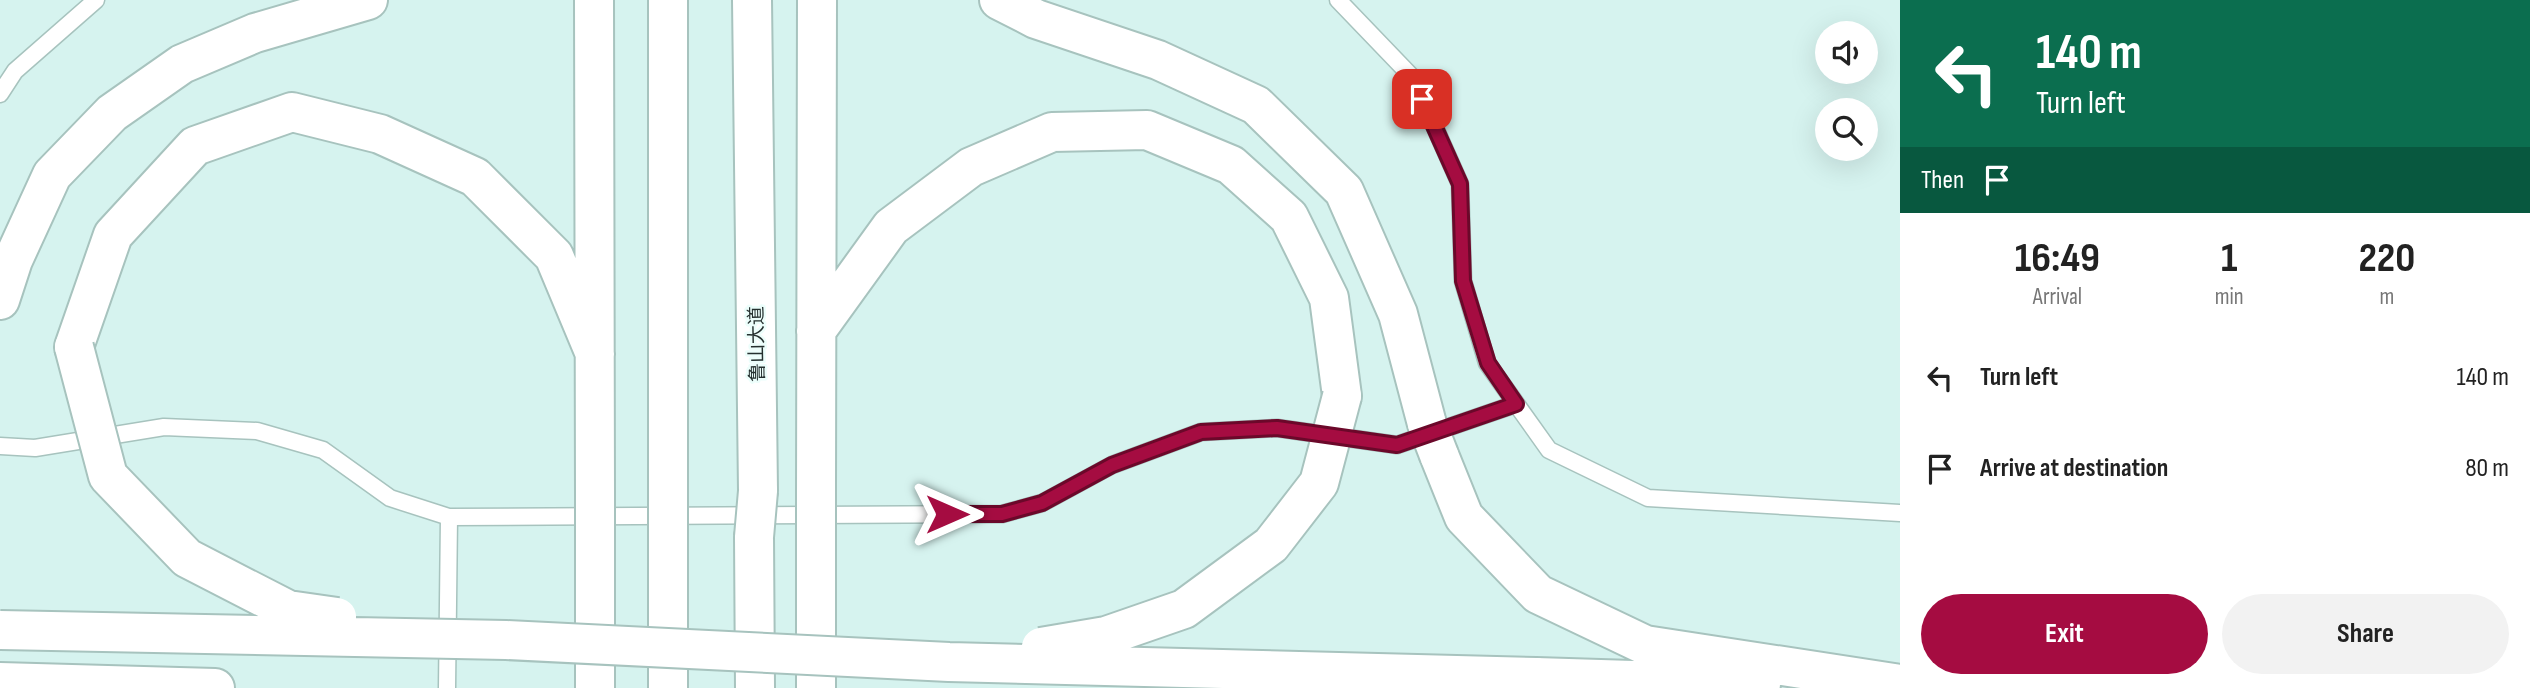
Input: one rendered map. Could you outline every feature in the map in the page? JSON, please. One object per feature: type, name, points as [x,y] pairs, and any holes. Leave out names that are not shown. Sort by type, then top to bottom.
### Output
[{"type":"main road","points":[[0,300],[13,260],[52,175],[112,113],[182,64],[255,33],[368,0]]},
{"type":"main road","points":[[594,0],[595,688]]},
{"type":"main road","points":[[668,0],[668,688]]},
{"type":"main road","name":"鲁山大道","points":[[752,0],[758,491],[754,537],[755,688]]},
{"type":"main road","points":[[816,688],[817,0]]},
{"type":"main road","points":[[999,0],[1036,19],[1158,60],[1256,105],[1344,191],[1398,314],[1433,439],[1464,517],[1538,594],[1645,645],[1900,686]]},
{"type":"main road","points":[[506,640],[288,610],[187,558],[108,476],[74,347],[113,234],[195,146],[292,111],[380,134],[475,177],[554,256],[595,354]]},
{"type":"main road","points":[[817,331],[891,227],[971,167],[1052,132],[1147,130],[1231,165],[1289,217],[1329,298],[1342,396],[1319,484],[1271,545],[1184,609],[1106,636],[949,662]]},
{"type":"main road","points":[[0,630],[506,640],[949,662],[1900,686]]},
{"type":"main road","points":[[0,682],[215,688]]},
{"type":"lane","points":[[0,94],[15,71],[96,0]]},
{"type":"lane","points":[[1338,0],[1412,78],[1460,184],[1463,281],[1488,363],[1549,450],[1648,498],[1900,513]]},
{"type":"lane","points":[[0,446],[35,448],[164,427],[257,431],[323,450],[390,498],[449,517],[1002,514],[1042,503],[1112,465],[1201,432],[1277,428],[1397,445],[1516,404]]},
{"type":"lane","points":[[447,688],[449,517]]},
{"type":"route","points":[[947,514],[1002,514],[1042,503],[1112,465],[1201,432],[1277,428],[1397,445],[1516,404],[1488,363],[1463,281],[1460,184],[1422,99]]}]
